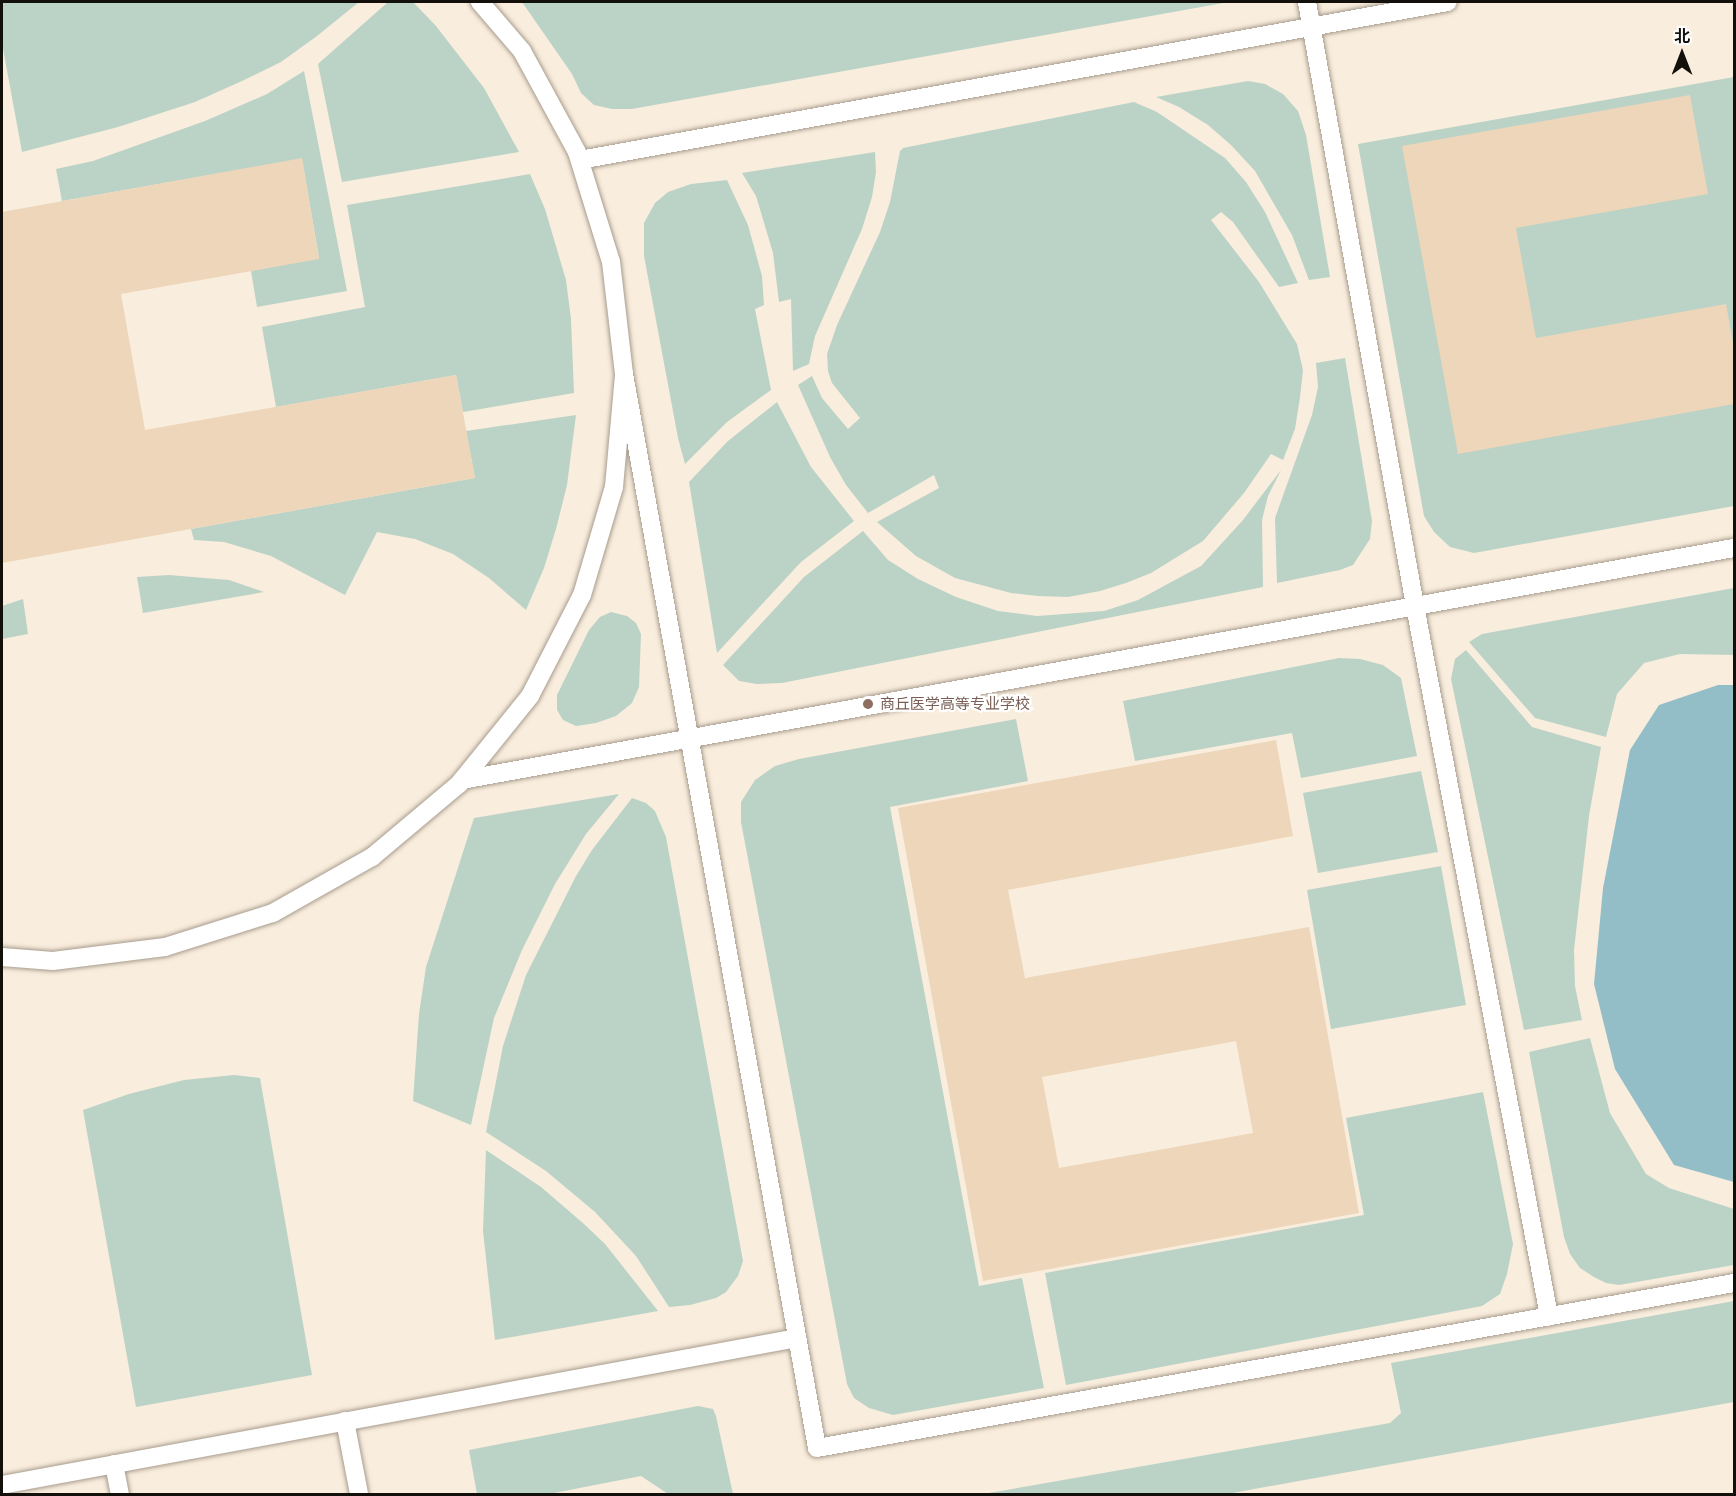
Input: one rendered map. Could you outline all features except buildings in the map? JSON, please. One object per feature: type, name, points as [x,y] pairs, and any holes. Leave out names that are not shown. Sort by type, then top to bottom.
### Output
[{"type":"lane","points":[[480,2],[522,51],[580,160],[611,262],[624,374],[817,1448],[1734,1283]]},
{"type":"lane","points":[[1307,2],[1415,606],[1550,1316]]},
{"type":"lane","points":[[580,160],[1448,2]]},
{"type":"lane","points":[[2,957],[53,961],[165,947],[273,913],[372,857],[462,780],[530,696],[582,595],[614,487],[624,374]]},
{"type":"lane","points":[[462,780],[1734,548]]},
{"type":"lane","points":[[2,1485],[797,1338]]},
{"type":"lane","points":[[345,1421],[359,1494]]},
{"type":"lane","points":[[114,1464],[120,1494]]},
{"type":"green space","points":[[2,2],[359,2],[281,62],[195,102],[118,127],[22,152],[2,43]]},
{"type":"green space","points":[[388,2],[413,2],[436,26],[484,88],[519,152],[342,182],[318,64]]},
{"type":"green space","points":[[522,2],[1229,2],[632,109],[612,109],[594,105],[581,93],[572,74]]},
{"type":"green space","points":[[304,71],[347,291],[257,307],[251,271],[319,258],[302,159],[62,201],[56,169],[93,161],[205,121],[267,94]]},
{"type":"green space","points":[[1734,77],[1734,506],[1474,553],[1450,547],[1434,532],[1424,516],[1358,144]]},
{"type":"green space","points":[[1248,81],[1265,84],[1283,94],[1298,111],[1306,135],[1330,277],[1309,280],[1292,235],[1255,171],[1231,145],[1208,125],[1179,107],[1156,97]]},
{"type":"green space","points":[[1134,102],[1157,112],[1225,158],[1246,182],[1265,212],[1298,283],[1279,287],[1233,222],[1221,212],[1211,220],[1259,282],[1297,344],[1303,370],[1295,429],[1283,460],[1271,454],[1244,493],[1203,541],[1151,573],[1100,591],[1068,597],[1011,593],[955,578],[916,556],[877,522],[939,488],[934,475],[868,513],[846,485],[830,457],[798,385],[812,376],[822,398],[848,429],[860,418],[832,383],[828,371],[827,354],[837,325],[880,232],[890,202],[900,151],[903,148]]},
{"type":"green space","points":[[875,152],[876,172],[872,197],[862,229],[815,336],[809,364],[793,371],[791,299],[779,302],[773,253],[756,196],[742,173]]},
{"type":"green space","points":[[530,174],[545,209],[566,280],[571,319],[574,393],[463,412],[456,375],[276,407],[262,327],[365,307],[347,205]]},
{"type":"green space","points":[[727,180],[748,225],[762,276],[764,305],[755,309],[771,390],[727,422],[685,464],[678,438],[644,256],[644,223],[655,203],[668,192],[691,184]]},
{"type":"green space","points":[[1345,358],[1372,521],[1370,539],[1353,565],[1340,570],[1277,583],[1275,518],[1312,415],[1318,387],[1316,363]]},
{"type":"green space","points":[[777,402],[811,467],[854,521],[801,562],[717,653],[689,482],[728,441]]},
{"type":"green space","points":[[576,415],[567,485],[556,529],[544,568],[526,610],[489,578],[453,554],[415,539],[377,532],[345,595],[271,556],[224,542],[194,540],[191,529],[475,478],[466,431]]},
{"type":"green space","points":[[1281,470],[1268,496],[1262,520],[1263,587],[782,683],[757,684],[739,681],[723,665],[804,577],[863,531],[888,560],[918,579],[956,597],[998,611],[1037,616],[1104,611],[1138,600],[1201,566],[1243,520]]},
{"type":"green space","points":[[169,575],[229,580],[264,592],[143,613],[137,577]]},
{"type":"green space","points":[[1734,588],[1734,655],[1680,654],[1644,663],[1617,694],[1606,737],[1535,718],[1469,642],[1482,634]]},
{"type":"green space","points":[[23,599],[28,634],[2,639],[2,606]]},
{"type":"green space","points":[[611,612],[627,616],[636,623],[641,634],[639,687],[632,703],[616,716],[596,723],[576,726],[563,720],[557,710],[557,695],[589,630],[600,617]]},
{"type":"green space","points":[[1466,650],[1532,727],[1601,747],[1589,816],[1574,950],[1575,986],[1582,1020],[1524,1030],[1451,679],[1455,659]]},
{"type":"green space","points":[[1339,658],[1360,659],[1383,665],[1401,678],[1417,756],[1301,778],[1292,733],[1135,761],[1123,701]]},
{"type":"green space","points":[[1016,719],[1028,781],[890,807],[979,1286],[1022,1278],[1044,1388],[893,1415],[869,1408],[854,1398],[847,1384],[741,822],[741,802],[755,780],[775,766],[799,759]]},
{"type":"green space","points":[[1421,771],[1438,852],[1318,873],[1303,793]]},
{"type":"green space","points":[[619,794],[586,834],[555,884],[522,950],[494,1018],[471,1125],[413,1101],[419,1014],[426,967],[474,818]]},
{"type":"green space","points":[[632,798],[646,803],[655,811],[666,837],[743,1261],[738,1276],[726,1292],[716,1298],[690,1305],[669,1307],[636,1256],[595,1212],[546,1171],[486,1132],[503,1046],[526,975],[576,876],[592,850]]},
{"type":"green space","points":[[1441,866],[1466,1005],[1331,1029],[1307,890]]},
{"type":"green space","points":[[1590,1038],[1610,1113],[1646,1174],[1669,1188],[1734,1209],[1734,1265],[1619,1285],[1606,1283],[1594,1277],[1580,1268],[1570,1254],[1564,1237],[1529,1052]]},
{"type":"green space","points":[[234,1075],[260,1078],[312,1375],[136,1407],[83,1110],[129,1094],[184,1080]]},
{"type":"green space","points":[[1483,1092],[1513,1244],[1500,1294],[1482,1306],[1066,1385],[1045,1273],[1364,1215],[1346,1118]]},
{"type":"green space","points":[[486,1150],[541,1187],[584,1224],[605,1244],[658,1311],[495,1340],[483,1231]]},
{"type":"green space","points":[[1734,1301],[1734,1402],[1227,1494],[983,1494],[1390,1423],[1401,1413],[1391,1363]]},
{"type":"green space","points":[[698,1406],[713,1409],[716,1416],[733,1494],[668,1494],[641,1476],[549,1494],[477,1494],[469,1450]]},
{"type":"water","points":[[1718,685],[1734,685],[1734,1182],[1674,1165],[1615,1069],[1594,984],[1603,888],[1630,750],[1659,705]]},
{"type":"place","name":"商丘医学高等专业学校","points":[[868,704]]}]
